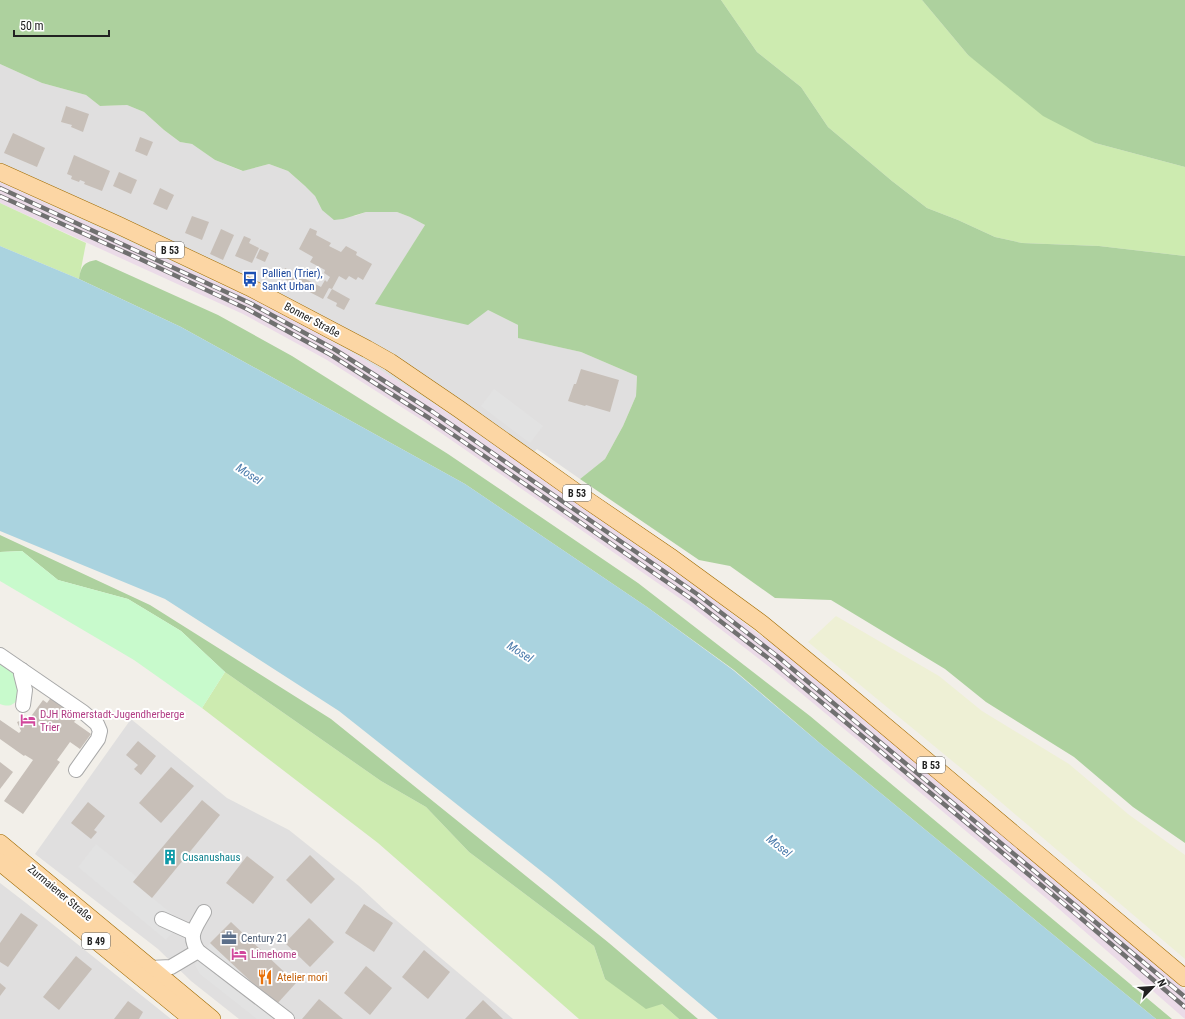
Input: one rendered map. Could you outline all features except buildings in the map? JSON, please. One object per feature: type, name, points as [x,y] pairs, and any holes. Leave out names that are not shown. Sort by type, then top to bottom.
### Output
[{"type":"main road","name":"Bonner Straße","points":[[0,172],[118,225],[249,288],[390,362],[672,558],[760,623],[839,687],[1185,978]]},
{"type":"main road","name":"Zurmaiener Straße","points":[[0,843],[212,1019]]},
{"type":"main road","name":"Zurmaiener Straße","points":[[0,862],[192,1019]]},
{"type":"street","points":[[0,655],[83,712],[97,724],[100,731],[98,739],[76,770]]},
{"type":"street","points":[[22,670],[21,674],[25,690],[22,705]]},
{"type":"street","points":[[204,912],[193,933],[194,945],[198,951],[287,1019]]},
{"type":"street","points":[[162,919],[193,933]]},
{"type":"street","points":[[150,968],[171,967],[198,951]]},
{"type":"shaded area","points":[[0,64],[42,83],[86,95],[100,106],[127,105],[144,112],[180,142],[192,144],[215,160],[242,171],[269,164],[288,171],[315,196],[322,210],[355,216],[366,212],[397,212],[425,225],[376,304],[488,310],[518,325],[519,338],[581,352],[637,376],[636,396],[623,426],[605,459],[580,479],[537,449],[521,465],[442,409],[358,356],[301,324],[253,299],[0,182]]},
{"type":"shaded area","points":[[0,182],[253,299],[358,356],[442,409],[701,590],[788,656],[1073,894],[1185,990],[1185,1019],[1059,909],[855,738],[772,669],[688,604],[425,422],[327,360],[243,314],[0,203]]},
{"type":"shaded area","points":[[494,389],[543,426],[530,443],[481,406]]},
{"type":"shaded area","points":[[131,719],[227,798],[289,830],[359,886],[390,915],[513,1019],[239,1019],[191,981],[158,949],[35,854]]},
{"type":"shaded area","points":[[96,844],[137,877],[133,882],[182,922],[166,940],[78,867]]},
{"type":"shaded area","points":[[0,883],[26,903],[171,1019],[0,1019]]},
{"type":"shaded area","points":[[210,943],[276,1005],[296,1019],[257,1019],[200,974],[195,965]]},
{"type":"green space","points":[[0,0],[721,0],[757,52],[801,87],[828,127],[892,181],[927,208],[995,237],[1022,243],[1099,246],[1185,256],[1185,843],[1133,807],[1074,757],[986,702],[945,669],[831,600],[775,598],[730,566],[699,560],[580,479],[605,459],[623,426],[636,396],[637,376],[581,352],[518,338],[518,325],[488,310],[468,325],[375,304],[425,225],[397,212],[366,212],[343,219],[334,220],[322,210],[315,196],[288,171],[269,164],[243,171],[215,160],[192,144],[180,142],[144,112],[127,105],[100,106],[86,95],[42,83],[0,64]]},
{"type":"green space","points":[[721,0],[922,0],[968,55],[1095,143],[1185,167],[1185,256],[1099,246],[1022,243],[995,237],[927,208],[892,181],[828,127],[801,87],[757,52]]},
{"type":"green space","points":[[922,0],[1185,0],[1185,167],[1095,143],[1043,116],[968,55]]},
{"type":"green space","points":[[0,203],[86,243],[79,279],[0,246]]},
{"type":"green space","points":[[96,260],[218,315],[292,356],[448,454],[638,583],[810,716],[1172,1019],[1156,1019],[822,745],[734,670],[647,607],[465,484],[181,327],[79,279],[83,266],[88,262]]},
{"type":"green space","points":[[0,535],[150,605],[331,719],[609,943],[698,1019],[679,1019],[662,1004],[646,1009],[605,979],[594,946],[469,852],[426,807],[381,781],[225,672],[181,631],[128,599],[58,580],[22,551],[0,552]]},
{"type":"green space","points":[[22,551],[58,580],[128,599],[181,631],[225,672],[202,708],[134,660],[0,581],[0,552]]},
{"type":"green space","points":[[836,616],[939,676],[982,711],[1069,764],[1128,814],[1185,855],[1185,959],[962,769],[808,642]]},
{"type":"green space","points":[[0,661],[13,669],[21,696],[14,703],[7,706],[0,704]]},
{"type":"green space","points":[[225,672],[381,781],[426,807],[469,852],[594,946],[605,979],[662,1004],[679,1019],[579,1019],[378,843],[202,708]]},
{"type":"water","name":"Mosel","points":[[0,246],[79,279],[181,327],[465,484],[647,607],[733,670],[822,745],[1156,1019],[718,1019],[555,882],[339,711],[165,599],[0,531]]},
{"type":"railway","points":[[0,188],[250,303],[334,349],[433,412],[697,594],[777,656],[1185,997]]},
{"type":"railway","points":[[0,196],[247,309],[331,355],[429,418],[693,600],[772,661],[1076,914],[1185,1007]]},
{"type":"place","name":"Pallien (Trier), Sankt Urban","points":[[250,279]]},
{"type":"place","name":"DJH Römerstadt-Jugendherberge Trier","points":[[28,720]]},
{"type":"place","name":"Cusanushaus","points":[[170,857]]},
{"type":"place","name":"Century 21","points":[[229,938]]},
{"type":"place","name":"Limehome","points":[[239,954]]},
{"type":"place","name":"Atelier mori","points":[[265,977]]}]
